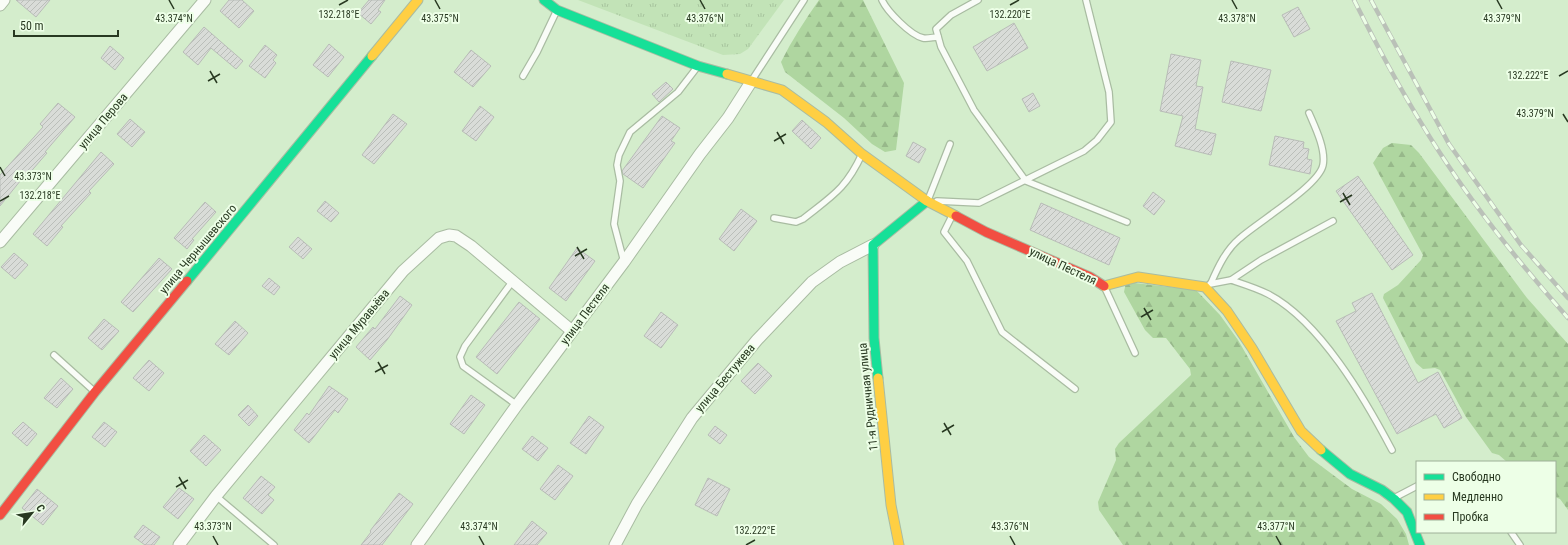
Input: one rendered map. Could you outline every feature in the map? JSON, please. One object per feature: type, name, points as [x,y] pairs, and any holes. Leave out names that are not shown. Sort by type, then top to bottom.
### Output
[{"type":"street","points":[[0,5],[4,0]]},
{"type":"street","name":"улица Перова","points":[[0,242],[205,0]]},
{"type":"street","name":"улица Чернышевского","points":[[0,514],[95,392],[418,0]]},
{"type":"street","name":"улица Пестеля","points":[[544,0],[557,10],[698,66],[782,90],[826,122],[862,154],[928,201],[986,232],[1090,277],[1104,286],[1138,277],[1208,285]]},
{"type":"street","name":"улица Пестеля","points":[[418,545],[517,405],[624,262],[700,154],[728,118],[751,82]]},
{"type":"street","points":[[873,245],[928,201]]},
{"type":"street","name":"улица Муравьёва","points":[[179,545],[216,496],[403,271],[439,238],[449,234],[456,236],[471,246],[572,331]]},
{"type":"street","name":"улица Бестужева","points":[[614,545],[637,504],[692,418],[757,340],[812,282],[840,262],[873,245]]},
{"type":"street","name":"11-я Рудничная улица","points":[[873,245],[874,338],[891,505],[899,545]]},
{"type":"street","points":[[1208,285],[1248,341],[1301,431],[1330,459],[1350,474],[1382,490],[1394,499],[1407,512],[1420,545]]},
{"type":"lane","points":[[751,82],[804,0]]},
{"type":"lane","points":[[882,0],[886,8],[922,38],[938,37]]},
{"type":"lane","points":[[978,0],[951,15],[936,29],[941,47],[974,110],[1026,181],[1127,222]]},
{"type":"lane","points":[[950,144],[928,201],[979,203],[1084,151],[1097,140],[1111,122],[1109,92],[1086,0]]},
{"type":"lane","points":[[523,76],[537,52],[557,10]]},
{"type":"lane","points":[[624,262],[614,224],[620,181],[617,165],[619,155],[630,132],[678,92],[698,66]]},
{"type":"lane","points":[[1208,285],[1228,251],[1238,239],[1313,182],[1323,165],[1321,141],[1309,113]]},
{"type":"lane","points":[[774,218],[796,222],[803,219],[842,188],[851,178],[862,154]]},
{"type":"lane","points":[[952,214],[944,232],[967,261],[1002,332],[1075,388]]},
{"type":"lane","points":[[1208,285],[1231,280],[1261,260],[1333,221]]},
{"type":"lane","points":[[1231,280],[1268,294],[1310,326],[1368,405],[1392,450]]},
{"type":"lane","points":[[512,282],[465,346],[460,357],[463,366],[517,405]]},
{"type":"lane","points":[[1104,286],[1135,353]]},
{"type":"lane","points":[[54,355],[95,392]]},
{"type":"lane","points":[[1394,499],[1416,487]]},
{"type":"lane","points":[[216,496],[274,545]]},
{"type":"lane","points":[[1512,533],[1520,545]]},
{"type":"green space","points":[[578,0],[784,0],[748,49],[740,54],[723,55]]},
{"type":"green space","points":[[819,0],[863,0],[904,83],[896,150],[885,152],[872,144],[844,118],[785,72],[781,62],[799,30]]},
{"type":"green space","points":[[1392,143],[1411,145],[1419,153],[1527,298],[1568,344],[1568,510],[1560,499],[1556,497],[1556,461],[1506,461],[1499,455],[1492,453],[1466,417],[1440,370],[1435,368],[1423,369],[1416,363],[1383,298],[1384,294],[1398,285],[1421,260],[1423,255],[1373,163],[1383,148]]},
{"type":"green space","points":[[1126,282],[1196,290],[1220,315],[1238,340],[1294,437],[1309,457],[1352,489],[1381,504],[1397,519],[1406,534],[1409,545],[1123,545],[1099,510],[1098,502],[1116,460],[1115,449],[1119,443],[1191,375],[1190,369],[1166,338],[1153,338],[1145,330],[1124,292]]},
{"type":"building","points":[[16,0],[50,0],[36,17]]},
{"type":"building","points":[[229,0],[242,0],[254,11],[239,28],[220,11]]},
{"type":"building","points":[[369,0],[385,0],[378,10],[381,12],[371,24],[358,13]]},
{"type":"building","points":[[1298,7],[1310,29],[1294,37],[1282,15]]},
{"type":"building","points":[[1014,23],[1028,48],[987,71],[973,47]]},
{"type":"building","points":[[204,27],[243,61],[236,69],[211,48],[198,65],[183,52]]},
{"type":"building","points":[[329,44],[344,57],[328,77],[313,65]]},
{"type":"building","points":[[265,45],[277,55],[273,60],[276,63],[265,78],[249,66]]},
{"type":"building","points":[[110,46],[124,58],[115,70],[101,58]]},
{"type":"building","points":[[471,50],[491,66],[473,87],[454,72]]},
{"type":"building","points":[[1171,54],[1201,60],[1196,86],[1203,87],[1195,129],[1216,134],[1211,155],[1175,146],[1183,116],[1160,111]]},
{"type":"building","points":[[1231,61],[1271,70],[1261,111],[1222,102]]},
{"type":"building","points":[[666,82],[673,89],[659,102],[652,94]]},
{"type":"building","points":[[1033,93],[1040,106],[1029,112],[1022,99]]},
{"type":"building","points":[[58,103],[75,117],[45,152],[47,153],[27,176],[25,175],[0,206],[0,175],[43,127],[40,124]]},
{"type":"building","points":[[480,106],[494,117],[476,141],[462,131]]},
{"type":"building","points":[[393,114],[407,124],[374,164],[362,155]]},
{"type":"building","points":[[662,116],[680,128],[671,141],[675,143],[643,188],[623,174],[622,171]]},
{"type":"building","points":[[130,119],[145,132],[132,147],[117,134]]},
{"type":"building","points":[[802,120],[821,138],[811,149],[792,131]]},
{"type":"building","points":[[1275,136],[1304,142],[1303,148],[1309,149],[1307,159],[1312,160],[1310,174],[1269,165]]},
{"type":"building","points":[[913,142],[926,149],[919,163],[906,156]]},
{"type":"building","points":[[101,152],[114,164],[89,191],[91,193],[61,226],[63,227],[47,246],[33,234]]},
{"type":"building","points":[[1358,176],[1413,255],[1392,270],[1336,191]]},
{"type":"building","points":[[1153,192],[1165,201],[1154,215],[1143,206]]},
{"type":"building","points":[[325,201],[339,213],[331,222],[317,211]]},
{"type":"building","points":[[205,202],[216,212],[192,239],[194,240],[187,249],[174,238]]},
{"type":"building","points":[[1041,203],[1120,238],[1109,265],[1030,230]]},
{"type":"building","points":[[741,209],[757,221],[734,251],[719,239]]},
{"type":"building","points":[[298,237],[312,249],[303,259],[289,247]]},
{"type":"building","points":[[577,248],[595,261],[566,301],[549,288]]},
{"type":"building","points":[[14,253],[28,265],[15,279],[1,267]]},
{"type":"building","points":[[159,258],[172,269],[133,312],[121,302]]},
{"type":"building","points":[[269,278],[280,287],[274,295],[262,286]]},
{"type":"building","points":[[1372,293],[1418,383],[1438,372],[1462,418],[1444,428],[1436,414],[1397,434],[1336,321],[1356,311],[1352,303]]},
{"type":"building","points":[[400,296],[412,305],[387,340],[370,360],[356,347],[373,327],[375,329]]},
{"type":"building","points":[[519,302],[540,319],[497,374],[476,357]]},
{"type":"building","points":[[661,312],[678,325],[661,348],[644,336]]},
{"type":"building","points":[[104,319],[119,331],[102,350],[88,338]]},
{"type":"building","points":[[235,321],[248,333],[229,355],[215,344]]},
{"type":"building","points":[[149,360],[164,373],[149,391],[133,378]]},
{"type":"building","points":[[758,363],[772,376],[755,394],[741,381]]},
{"type":"building","points":[[61,378],[73,389],[57,408],[44,398]]},
{"type":"building","points":[[329,386],[348,399],[338,413],[335,410],[309,443],[294,430],[307,413],[309,415]]},
{"type":"building","points":[[471,395],[485,405],[464,434],[450,424]]},
{"type":"building","points":[[248,405],[258,416],[249,426],[238,415]]},
{"type":"building","points":[[589,416],[604,427],[586,454],[570,443]]},
{"type":"building","points":[[23,422],[37,434],[27,446],[12,433]]},
{"type":"building","points":[[104,422],[117,432],[105,447],[92,437]]},
{"type":"building","points":[[715,426],[727,435],[720,444],[708,435]]},
{"type":"building","points":[[204,435],[221,450],[206,466],[190,451]]},
{"type":"building","points":[[532,436],[548,448],[538,461],[522,449]]},
{"type":"building","points":[[558,465],[573,476],[555,500],[540,489]]},
{"type":"building","points":[[261,476],[275,487],[268,495],[274,500],[262,514],[243,498]]},
{"type":"building","points":[[708,478],[730,489],[717,516],[695,505]]},
{"type":"building","points":[[179,488],[194,499],[178,519],[163,507]]},
{"type":"building","points":[[37,489],[58,506],[43,525],[22,508]]},
{"type":"building","points":[[399,493],[413,504],[382,545],[361,545],[371,532],[370,531]]},
{"type":"building","points":[[532,521],[547,533],[537,545],[514,545]]},
{"type":"building","points":[[143,525],[160,537],[154,545],[145,545],[134,537]]},
{"type":"railway","points":[[1354,0],[1406,97],[1455,175],[1501,238],[1568,318]]},
{"type":"railway","points":[[1371,0],[1449,144],[1521,245],[1568,298]]},
{"type":"traffic: fast","points":[[544,0],[557,10],[698,66],[727,74]]},
{"type":"traffic: fast","points":[[187,281],[372,56]]},
{"type":"traffic: fast","points":[[878,378],[874,338],[873,245],[927,201]]},
{"type":"traffic: fast","points":[[1321,450],[1350,474],[1382,490],[1394,499],[1407,512],[1420,545]]},
{"type":"traffic: slow","points":[[372,56],[418,0]]},
{"type":"traffic: slow","points":[[727,74],[782,90],[826,122],[862,154],[927,201],[956,216]]},
{"type":"traffic: slow","points":[[1104,286],[1138,277],[1205,287],[1227,311],[1252,348],[1301,431],[1321,450]]},
{"type":"traffic: slow","points":[[878,378],[891,505],[899,545]]},
{"type":"traffic: jam","points":[[956,216],[986,232],[1090,277],[1104,286]]},
{"type":"traffic: jam","points":[[0,515],[95,392],[187,281]]}]
